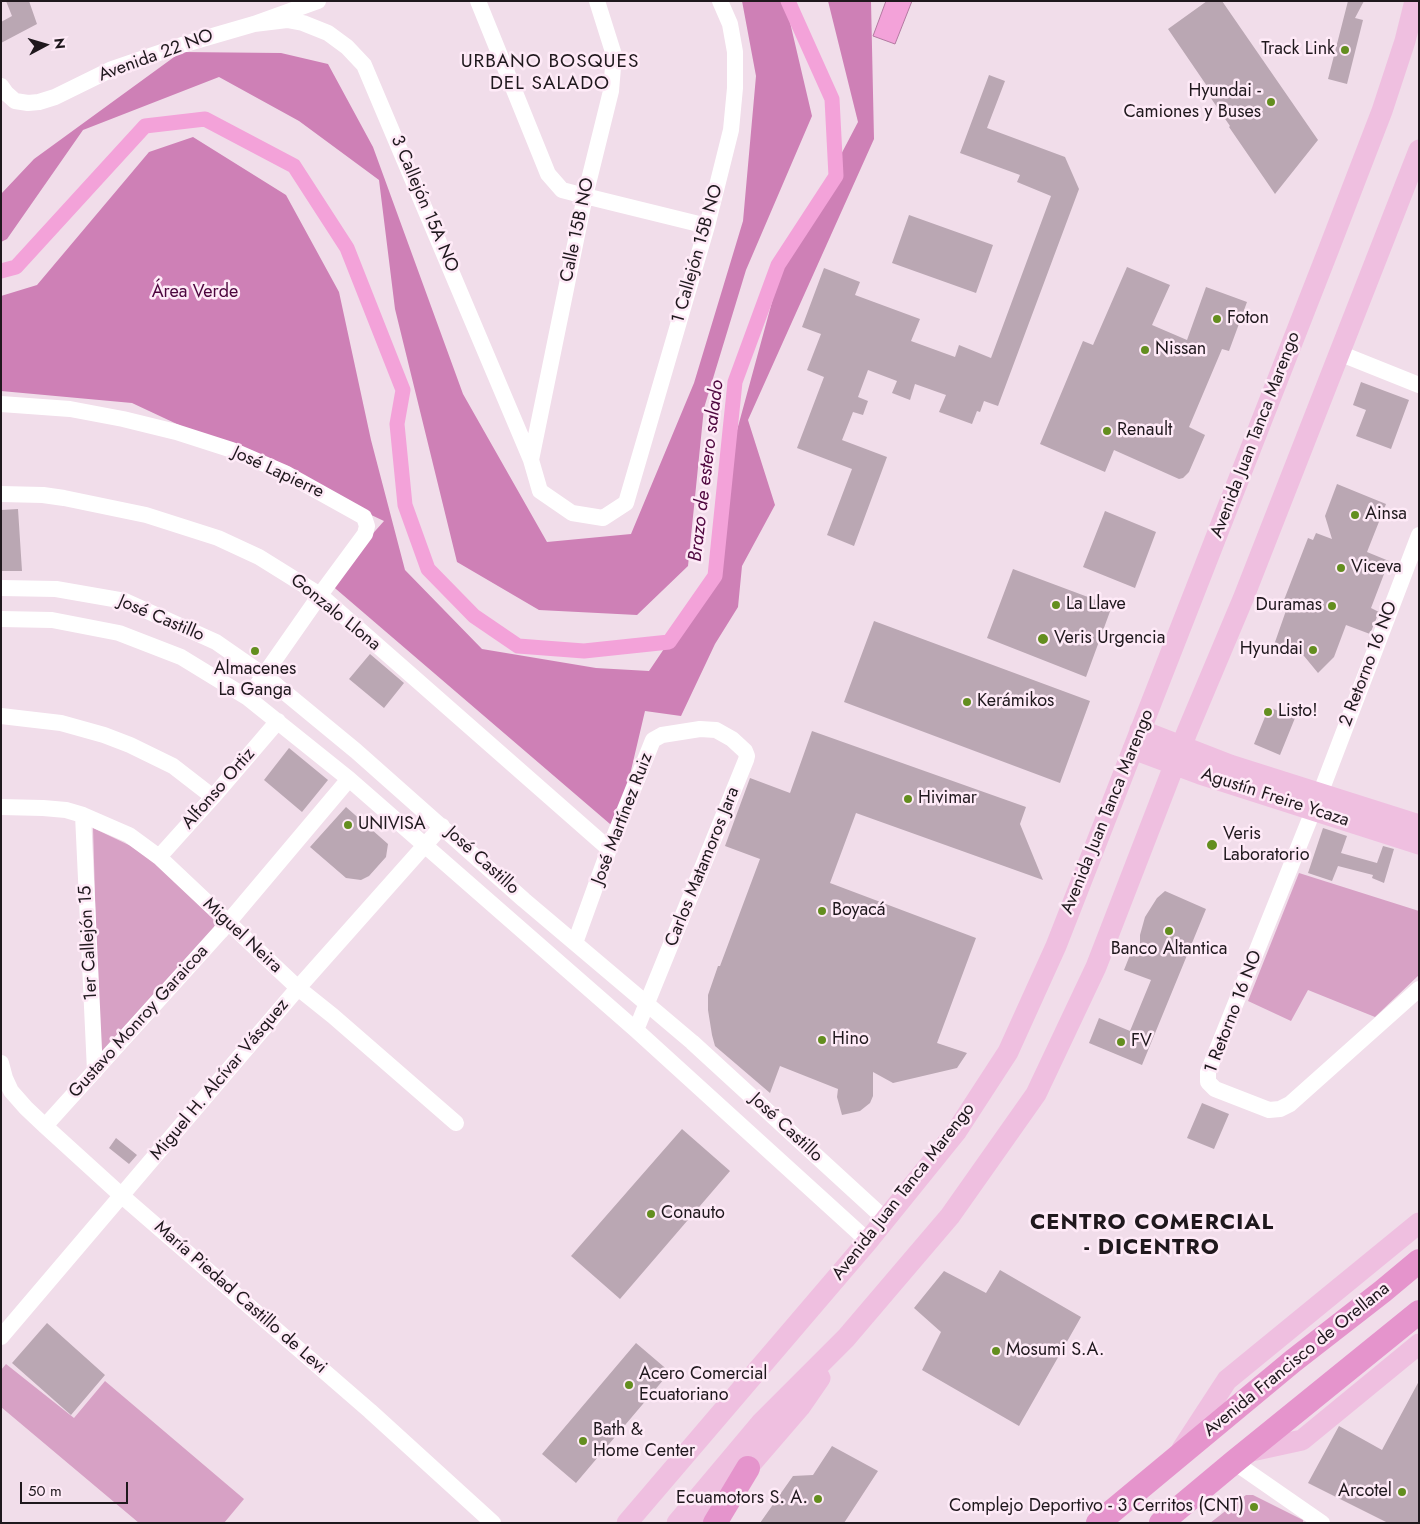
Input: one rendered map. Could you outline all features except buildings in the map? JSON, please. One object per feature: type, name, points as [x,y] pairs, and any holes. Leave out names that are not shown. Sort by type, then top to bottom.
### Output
[{"type":"highway","name":"Avenida Francisco de Orellana","points":[[1098,1523],[1293,1361],[1383,1291],[1419,1260]]},
{"type":"highway","points":[[1161,1523],[1419,1312]]},
{"type":"highway","points":[[715,1523],[748,1468]]},
{"type":"main road","name":"Avenida Juan Tanca Marengo","points":[[626,1523],[868,1241],[956,1132],[1008,1052],[1056,946],[1376,127],[1415,1]]},
{"type":"main road","points":[[677,1523],[761,1424],[846,1338],[950,1216],[1036,1094],[1096,967],[1419,150]]},
{"type":"main road","name":"Agustín Freire Ycaza","points":[[1140,730],[1179,755]]},
{"type":"main road","name":"Agustín Freire Ycaza","points":[[1133,749],[1179,755],[1230,765],[1317,803],[1419,844]]},
{"type":"main road","name":"Agustín Freire Ycaza","points":[[1317,803],[1419,825]]},
{"type":"main road","name":"Avenida Francisco de Orellana","points":[[1174,1460],[1228,1380],[1419,1224]]},
{"type":"main road","points":[[700,1523],[800,1407],[846,1338]]},
{"type":"main road","points":[[1240,1457],[1302,1440],[1419,1344]]},
{"type":"street","name":"Avenida 22 NO","points":[[1,86],[15,100],[28,103],[39,102],[55,97],[112,69],[184,44],[254,24],[318,1]]},
{"type":"street","points":[[478,1],[548,174],[562,190],[707,226]]},
{"type":"street","name":"Calle 15B NO","points":[[531,460],[585,196],[610,91],[614,55],[597,1]]},
{"type":"street","name":"1 Callejón 15B NO","points":[[626,503],[707,226],[731,130],[735,88],[734,52],[730,24],[720,1]]},
{"type":"street","name":"3 Callejón 15A NO","points":[[254,24],[287,20],[303,23],[328,33],[347,46],[364,65],[531,460],[540,491],[572,513],[603,518],[626,503]]},
{"type":"street","points":[[1339,353],[1419,385]]},
{"type":"street","name":"José Lapierre","points":[[1,404],[78,410],[176,432],[232,450],[285,473],[364,517],[367,526],[365,534],[248,698]]},
{"type":"street","name":"Gonzalo Llona","points":[[1,494],[43,495],[64,498],[146,515],[241,547],[280,569],[320,595],[609,849]]},
{"type":"street","name":"2 Retorno 16 NO","points":[[1317,803],[1419,534]]},
{"type":"street","name":"José Castillo","points":[[1,588],[56,588],[125,601],[216,642],[265,676],[356,751],[524,900],[648,1003],[885,1219]]},
{"type":"street","name":"José Castillo","points":[[1,618],[52,620],[119,633],[181,657],[248,698],[278,720],[349,780],[636,1030],[868,1241]]},
{"type":"street","points":[[1,716],[61,723],[104,735],[130,745],[173,766],[213,797]]},
{"type":"street","name":"Alfonso Ortiz","points":[[160,857],[278,720]]},
{"type":"street","name":"José Martínez Ruiz","points":[[575,943],[609,849],[654,740],[662,735],[700,729]]},
{"type":"street","name":"Carlos Matamoros Jara","points":[[636,1030],[747,756],[745,751],[732,739],[716,730],[700,729]]},
{"type":"street","name":"Gustavo Monroy Garaicoa","points":[[45,1126],[227,922],[349,780]]},
{"type":"street","name":"1 Retorno 16 NO","points":[[1317,803],[1208,1072],[1208,1082],[1215,1089],[1269,1110],[1280,1109],[1290,1104],[1419,989]]},
{"type":"street","name":"Miguel Neira","points":[[1,807],[66,810],[83,814],[129,835],[160,857],[298,988],[338,1020],[456,1123]]},
{"type":"street","name":"1er Callejón 15","points":[[83,814],[95,1071]]},
{"type":"street","name":"Miguel H. Alcívar Vásquez","points":[[1,1337],[298,988],[442,826]]},
{"type":"street","name":"María Piedad Castillo de Levi","points":[[1,1063],[11,1090],[21,1103],[45,1126],[122,1196],[363,1405],[493,1523]]},
{"type":"street","points":[[1240,1457],[1322,1523]]},
{"type":"shaded area","points":[[886,1],[912,1],[895,44],[873,36]]},
{"type":"shaded area","points":[[93,828],[131,846],[162,868],[224,925],[100,1063]]},
{"type":"shaded area","points":[[1299,873],[1419,911],[1419,975],[1375,1017],[1308,990],[1291,1021],[1248,1001]]},
{"type":"shaded area","points":[[6,1364],[74,1418],[105,1381],[244,1499],[224,1523],[139,1523],[1,1407],[1,1370]]},
{"type":"shaded area","name":"Complejo Deportivo - 3 Cerritos (CNT)","points":[[1246,1495],[1253,1495],[1303,1520],[1303,1523],[1210,1523]]},
{"type":"green space","points":[[742,1],[785,1],[812,116],[746,270],[704,408],[688,566],[637,615],[539,610],[457,562],[395,309],[379,180],[299,121],[219,77],[83,130],[7,239],[1,242],[1,194],[34,159],[181,52],[281,53],[328,64],[373,147],[463,394],[547,542],[631,534],[694,383],[743,221],[756,76]]},
{"type":"green space","name":"Área Verde","points":[[828,1],[871,1],[874,139],[748,420],[775,505],[742,566],[738,607],[715,644],[681,716],[645,711],[617,830],[329,583],[384,521],[132,403],[1,391],[1,296],[37,285],[149,152],[193,137],[286,195],[339,292],[371,440],[405,570],[482,649],[596,668],[649,671],[720,566],[727,467],[781,269],[858,122]]},
{"type":"waterway","name":"Brazo de estero salado","points":[[1,271],[16,267],[145,126],[205,119],[294,166],[347,248],[403,390],[397,424],[405,505],[428,569],[474,616],[518,646],[584,651],[669,642],[715,576],[735,382],[778,265],[836,176],[832,99],[788,1]]},
{"type":"place","name":"Track Link","points":[[1345,50]]},
{"type":"place","name":"Hyundai - Camiones y Buses","points":[[1271,102]]},
{"type":"place","name":"Foton","points":[[1217,319]]},
{"type":"place","name":"Nissan","points":[[1145,350]]},
{"type":"place","name":"Renault","points":[[1107,431]]},
{"type":"place","name":"Ainsa","points":[[1355,515]]},
{"type":"place","name":"Viceva","points":[[1341,568]]},
{"type":"place","name":"La Llave","points":[[1056,605]]},
{"type":"place","name":"Duramas","points":[[1332,606]]},
{"type":"place","name":"Veris Urgencia","points":[[1043,639]]},
{"type":"place","name":"Hyundai","points":[[1313,650]]},
{"type":"place","name":"Almacenes La Ganga","points":[[255,651]]},
{"type":"place","name":"Kerámikos","points":[[967,702]]},
{"type":"place","name":"Listo!","points":[[1268,712]]},
{"type":"place","name":"Hivimar","points":[[908,799]]},
{"type":"place","name":"UNIVISA","points":[[348,825]]},
{"type":"place","name":"Veris Laboratorio","points":[[1212,845]]},
{"type":"place","name":"Boyacá","points":[[822,911]]},
{"type":"place","name":"Banco Altantica","points":[[1169,931]]},
{"type":"place","name":"Hino","points":[[822,1040]]},
{"type":"place","name":"FV","points":[[1121,1042]]},
{"type":"place","name":"Conauto","points":[[651,1214]]},
{"type":"place","name":"Mosumi S.A.","points":[[996,1351]]},
{"type":"place","name":"Acero Comercial Ecuatoriano","points":[[629,1385]]},
{"type":"place","name":"Bath & Home Center","points":[[583,1441]]},
{"type":"place","name":"Arcotel","points":[[1402,1492]]},
{"type":"place","name":"Ecuamotors S. A.","points":[[818,1499]]},
{"type":"place","name":"Complejo Deportivo - 3 Cerritos (CNT)","points":[[1254,1507]]},
{"type":"district","name":"URBANO BOSQUES DEL SALADO","points":[[550,73]]},
{"type":"district","name":"CENTRO COMERCIAL - DICENTRO","points":[[1152,1236]]}]
